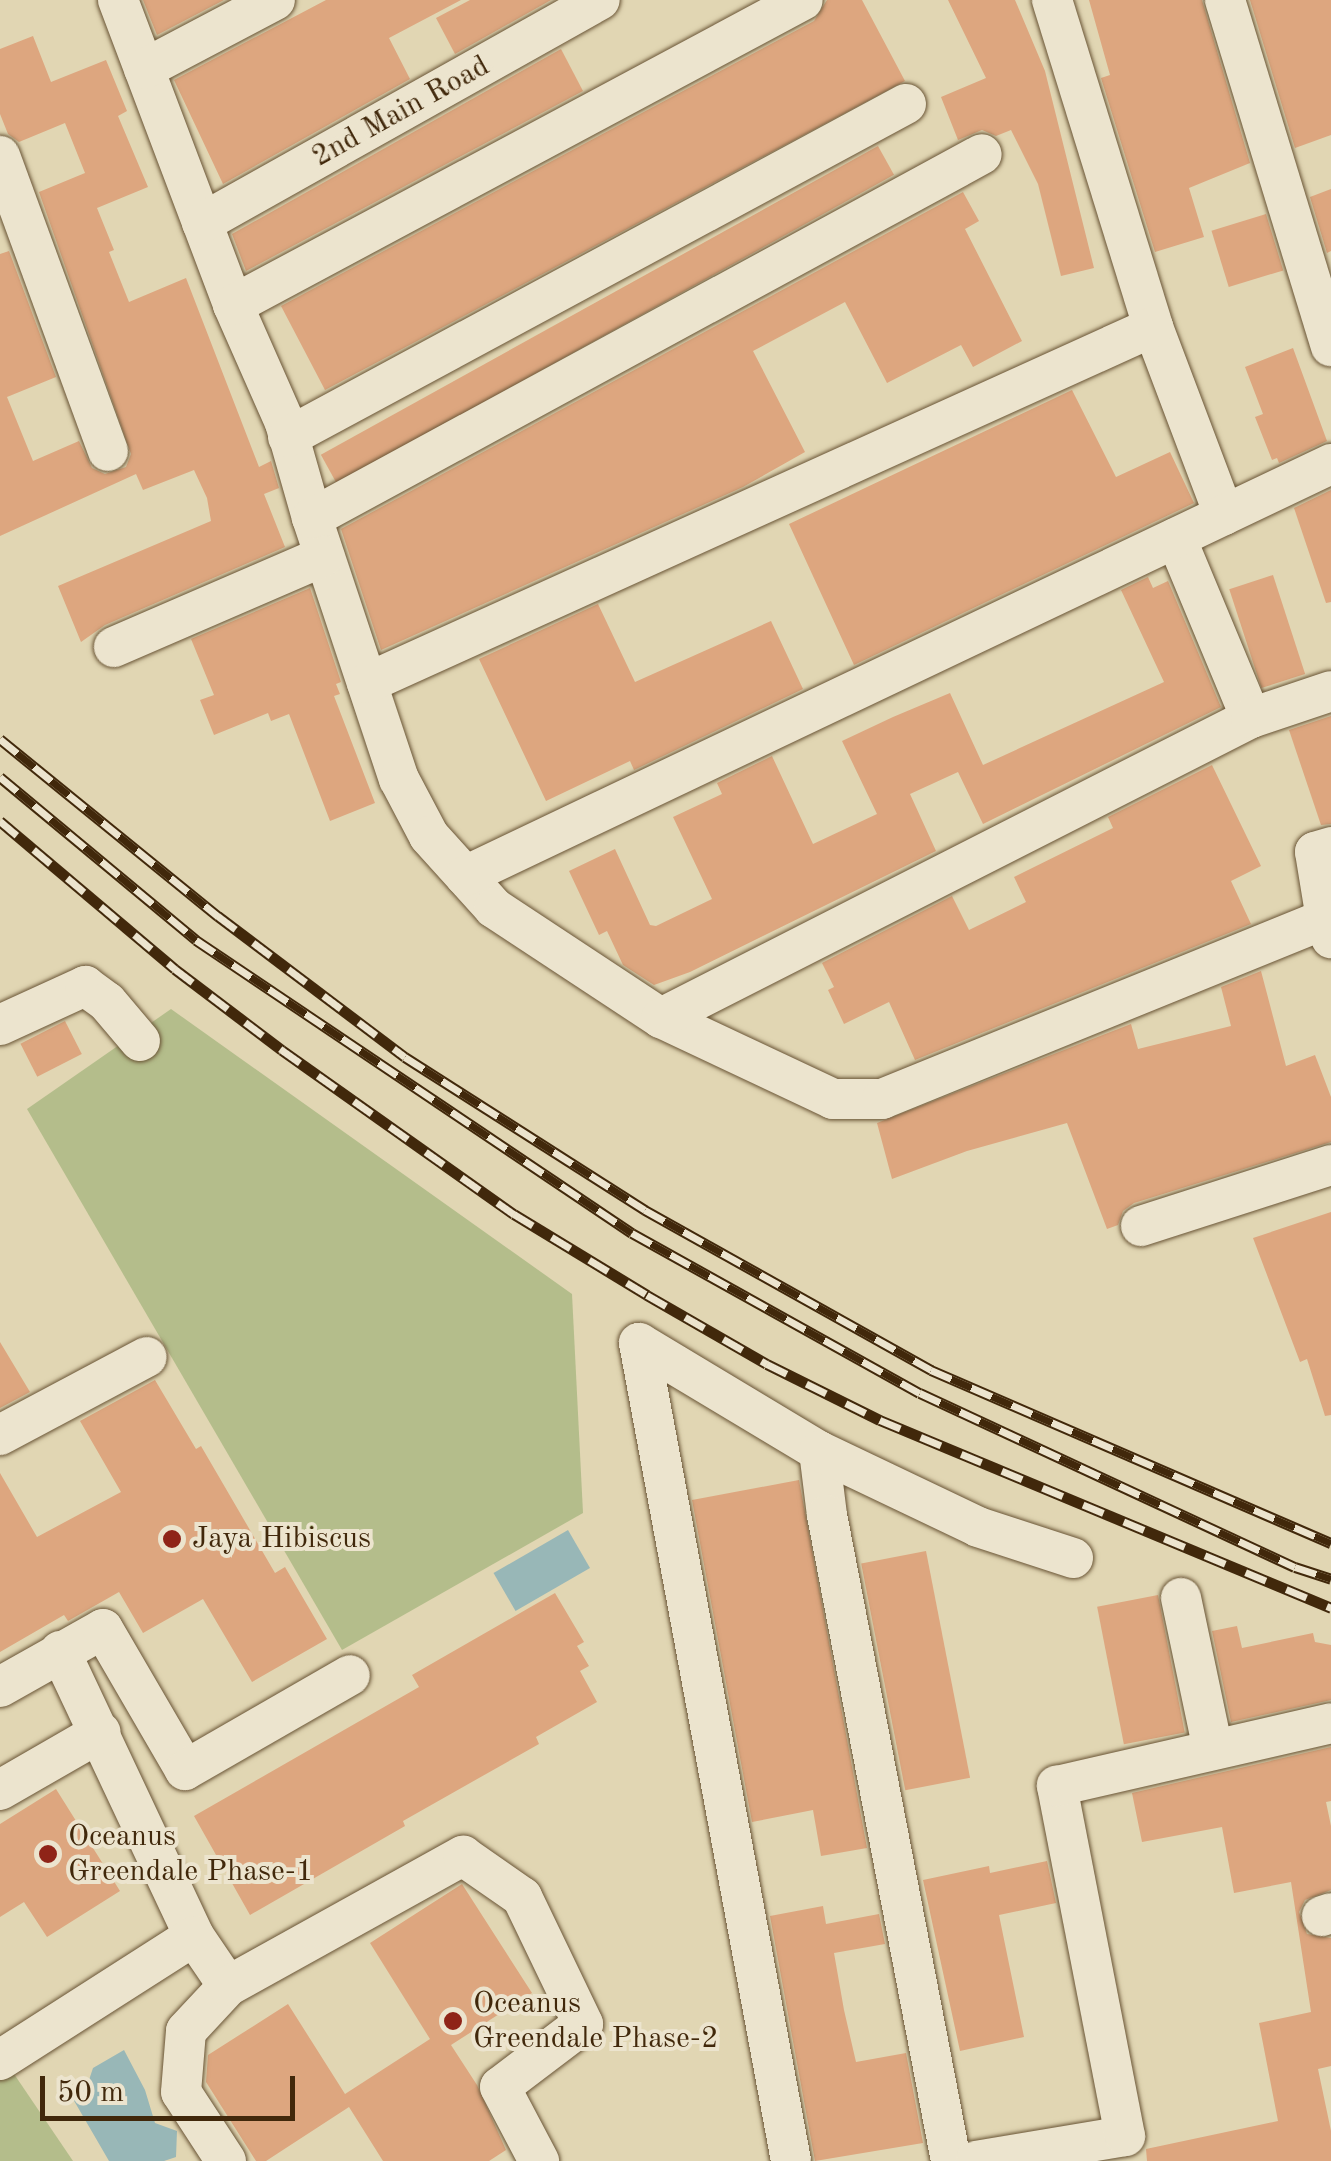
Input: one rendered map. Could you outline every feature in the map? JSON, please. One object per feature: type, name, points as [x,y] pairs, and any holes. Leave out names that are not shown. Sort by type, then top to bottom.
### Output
[{"type":"street","points":[[118,0],[233,305],[288,437],[399,779],[429,836],[494,908],[661,1018],[833,1099],[882,1099],[1328,928],[1315,852],[1331,846]]},
{"type":"street","points":[[144,69],[275,0]]},
{"type":"street","name":"2nd Main Road","points":[[202,223],[600,0]]},
{"type":"street","points":[[233,305],[803,0]]},
{"type":"street","points":[[1052,0],[1153,327],[1224,515]]},
{"type":"street","points":[[1226,0],[1331,346]]},
{"type":"street","points":[[288,437],[906,104]]},
{"type":"street","points":[[114,647],[318,537],[982,154]]},
{"type":"street","points":[[0,156],[108,451]]},
{"type":"street","points":[[367,683],[1153,327]]},
{"type":"street","points":[[464,876],[1331,464]]},
{"type":"street","points":[[1176,538],[1251,718]]},
{"type":"street","points":[[661,1018],[1251,718],[1331,692]]},
{"type":"street","points":[[0,1026],[84,986],[107,1002],[140,1041]]},
{"type":"street","points":[[1141,1226],[1331,1165]]},
{"type":"street","points":[[791,2161],[640,1343],[819,1451],[978,1527],[1073,1558]]},
{"type":"street","points":[[0,1435],[147,1357]]},
{"type":"street","points":[[819,1451],[827,1516],[951,2161]]},
{"type":"street","points":[[1181,1598],[1213,1750]]},
{"type":"street","points":[[0,1687],[104,1628],[185,1770],[350,1675]]},
{"type":"street","points":[[60,1651],[194,1936],[228,1986]]},
{"type":"street","points":[[976,2161],[1125,2136],[1057,1786],[1331,1722]]},
{"type":"street","points":[[0,1790],[101,1732]]},
{"type":"street","points":[[226,2161],[180,2092],[186,2031],[228,1986],[463,1856],[522,1897],[583,2024],[500,2087],[539,2161]]},
{"type":"street","points":[[0,2060],[194,1936]]},
{"type":"green space","points":[[171,1009],[572,1294],[583,1513],[342,1650],[27,1109]]},
{"type":"green space","points":[[12,2071],[73,2161],[0,2161],[0,2079]]},
{"type":"water","points":[[568,1530],[590,1568],[516,1611],[494,1573]]},
{"type":"water","points":[[124,2050],[145,2090],[155,2123],[177,2131],[176,2157],[164,2161],[109,2161],[73,2099],[87,2086],[93,2068]]},
{"type":"building","points":[[143,0],[224,0],[157,35]]},
{"type":"building","points":[[326,0],[461,0],[389,38],[410,79],[223,184],[174,80]]},
{"type":"building","points":[[470,0],[551,0],[455,54],[436,18]]},
{"type":"building","points":[[827,0],[862,0],[905,81],[325,390],[281,306],[814,21]]},
{"type":"building","points":[[948,0],[1015,0],[1045,71],[1094,268],[1061,276],[1038,184],[1011,130],[996,136],[982,130],[958,140],[941,97],[986,78]]},
{"type":"building","points":[[1089,0],[1202,0],[1250,163],[1189,188],[1204,237],[1155,252],[1101,78],[1110,75]]},
{"type":"building","points":[[1250,0],[1331,0],[1331,135],[1295,148]]},
{"type":"building","points":[[33,36],[51,82],[106,60],[127,111],[118,116],[148,187],[97,208],[114,250],[109,252],[129,302],[186,278],[259,467],[271,461],[279,488],[264,494],[285,547],[105,625],[81,642],[58,586],[211,521],[207,498],[194,470],[143,490],[136,474],[0,536],[0,254],[9,251],[56,377],[7,397],[33,461],[79,441],[92,468],[105,474],[126,467],[131,454],[39,192],[85,173],[65,123],[19,142],[8,134],[0,114],[0,49]]},
{"type":"building","points":[[561,49],[583,91],[246,271],[232,234]]},
{"type":"building","points":[[878,146],[894,175],[337,484],[321,455]]},
{"type":"building","points":[[1331,189],[1331,251],[1327,253],[1310,197]]},
{"type":"building","points":[[963,192],[979,221],[965,229],[1022,341],[973,367],[961,345],[887,383],[845,302],[753,351],[805,452],[743,487],[381,650],[341,529]]},
{"type":"building","points":[[1266,214],[1283,270],[1229,287],[1211,231]]},
{"type":"building","points":[[1293,348],[1327,441],[1279,463],[1277,458],[1272,460],[1255,417],[1263,414],[1245,367]]},
{"type":"building","points":[[1072,390],[1116,477],[1170,452],[1194,503],[854,665],[789,524]]},
{"type":"building","points":[[1331,490],[1331,602],[1326,603],[1294,508]]},
{"type":"building","points":[[1273,575],[1305,674],[1261,688],[1229,589]]},
{"type":"building","points":[[1148,577],[1153,588],[1168,581],[1221,707],[983,824],[958,772],[910,794],[936,851],[690,972],[654,985],[623,965],[607,931],[599,935],[569,871],[615,849],[650,925],[656,926],[712,899],[673,817],[722,794],[717,783],[772,756],[813,844],[877,814],[842,741],[893,717],[950,693],[983,765],[1164,682],[1121,590]]},
{"type":"building","points":[[310,588],[341,682],[336,684],[340,694],[334,696],[375,803],[330,821],[289,714],[271,721],[268,713],[214,735],[200,700],[214,695],[191,639]]},
{"type":"building","points":[[598,604],[635,682],[771,621],[803,689],[634,770],[630,761],[546,801],[479,659]]},
{"type":"building","points":[[1331,716],[1331,824],[1321,825],[1289,730]]},
{"type":"building","points":[[1212,765],[1261,866],[1231,881],[1251,924],[915,1060],[889,1002],[844,1024],[828,990],[834,987],[822,963],[952,896],[969,930],[1026,902],[1014,877],[1113,828],[1108,817]]},
{"type":"building","points":[[1261,971],[1286,1066],[1315,1055],[1331,1097],[1331,1142],[1134,1203],[1123,1211],[1118,1225],[1107,1229],[1067,1123],[967,1151],[892,1179],[877,1123],[1131,1024],[1138,1049],[1231,1026],[1221,987]]},
{"type":"building","points":[[65,1021],[82,1054],[37,1077],[20,1044]]},
{"type":"building","points":[[1331,1212],[1331,1415],[1325,1416],[1307,1359],[1300,1362],[1253,1238]]},
{"type":"building","points":[[0,1342],[30,1392],[0,1408]]},
{"type":"building","points":[[155,1380],[196,1449],[201,1446],[275,1573],[285,1567],[327,1639],[252,1682],[203,1599],[143,1633],[119,1592],[68,1621],[64,1615],[0,1652],[0,1473],[37,1537],[121,1492],[80,1421]]},
{"type":"building","points":[[799,1480],[867,1848],[821,1856],[813,1810],[752,1822],[692,1500]]},
{"type":"building","points":[[926,1551],[970,1778],[905,1790],[861,1564]]},
{"type":"building","points":[[555,1593],[584,1642],[577,1646],[589,1666],[580,1671],[597,1702],[536,1737],[539,1744],[250,1915],[194,1816],[419,1687],[412,1675]]},
{"type":"building","points":[[1158,1595],[1185,1732],[1124,1744],[1097,1607]]},
{"type":"building","points":[[1237,1626],[1242,1648],[1313,1633],[1315,1642],[1331,1645],[1331,1700],[1231,1722],[1212,1631]]},
{"type":"building","points":[[1331,1747],[1331,1801],[1326,1802],[1331,1826],[1331,1890],[1305,1900],[1299,1912],[1307,1934],[1331,1938],[1331,2066],[1318,2069],[1331,2131],[1331,2161],[1147,2161],[1146,2149],[1278,2121],[1259,2023],[1311,2012],[1291,1882],[1234,1893],[1222,1827],[1142,1842],[1132,1793]]},
{"type":"building","name":"Oceanus Greendale Phase-1","points":[[56,1789],[120,1891],[47,1937],[24,1902],[0,1917],[0,1824]]},
{"type":"building","points":[[1047,1861],[1056,1903],[999,1915],[1024,2037],[960,2051],[923,1880],[989,1866],[990,1873]]},
{"type":"building","name":"Oceanus Greendale Phase-2","points":[[462,1884],[532,1993],[451,2045],[477,2085],[506,2150],[489,2161],[383,2161],[349,2107],[266,2161],[256,2161],[206,2082],[208,2055],[288,2004],[345,2094],[430,2039],[370,1943]]},
{"type":"building","points":[[823,1906],[826,1924],[879,1914],[885,1944],[834,1953],[844,2010],[856,2062],[906,2053],[923,2143],[815,2161],[770,1916]]},
{"type":"railway","points":[[0,739],[218,916],[405,1057],[645,1210],[931,1370],[1331,1543]]},
{"type":"railway","points":[[0,777],[196,940],[632,1233],[920,1393],[1295,1567],[1331,1579]]},
{"type":"railway","points":[[0,821],[175,969],[282,1050],[514,1214],[647,1295],[767,1364],[880,1420],[1331,1608]]},
{"type":"place","name":"Jaya Hibiscus","points":[[172,1539]]},
{"type":"place","name":"Oceanus Greendale Phase-1","points":[[48,1854]]},
{"type":"place","name":"Oceanus Greendale Phase-2","points":[[453,2021]]}]
